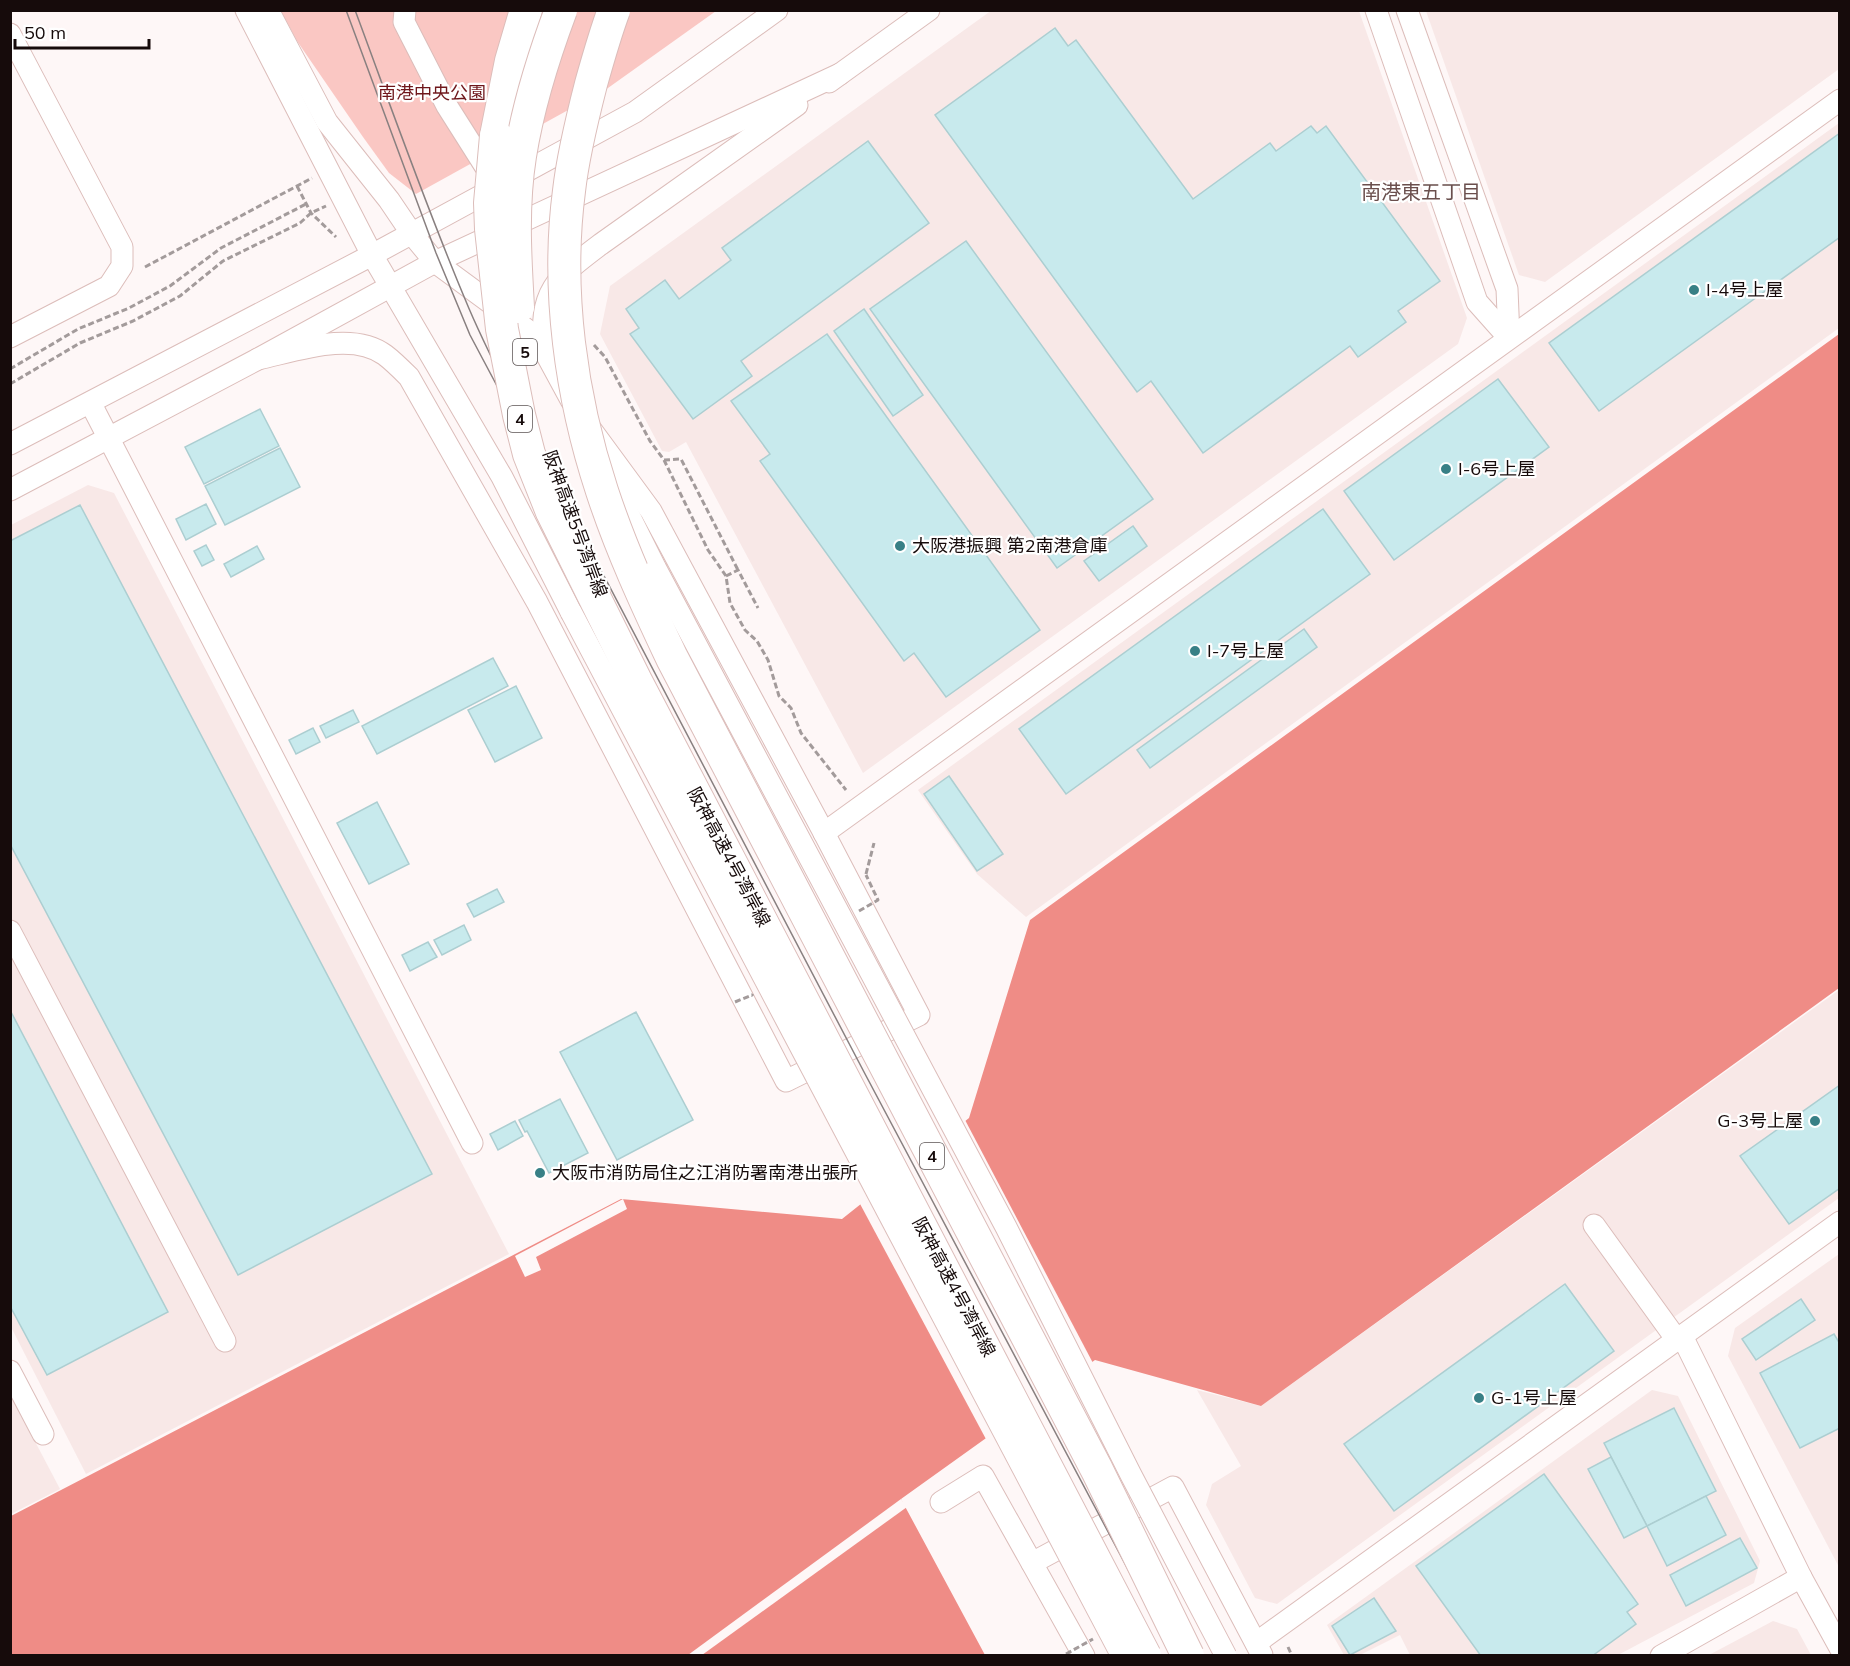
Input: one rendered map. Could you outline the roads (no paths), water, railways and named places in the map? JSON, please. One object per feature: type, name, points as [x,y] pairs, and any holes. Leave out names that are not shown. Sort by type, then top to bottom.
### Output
[{"type":"highway","name":"阪神高速4号湾岸線","points":[[526,10],[503,95],[492,167],[491,229],[502,329],[519,415],[539,481],[571,553],[636,681],[1145,1656]]},
{"type":"highway","name":"阪神高速5号湾岸線","points":[[561,10],[537,78],[520,157],[515,238],[519,310],[531,387],[552,468],[636,681]]},
{"type":"highway","name":"阪神高速5号湾岸線","points":[[597,10],[569,94],[553,182],[550,262],[557,336],[570,413],[594,496],[625,571],[672,658]]},
{"type":"highway","name":"4","points":[[615,10],[584,110],[568,192],[565,261],[568,329],[581,410],[601,490],[627,560],[672,658],[1097,1470],[1188,1656]]},
{"type":"street","points":[[246,10],[372,255],[502,477],[1122,1656]]},
{"type":"street","points":[[267,10],[327,122],[389,200],[412,234],[435,262],[530,332],[545,352],[656,568],[1006,1227],[1131,1475],[1226,1656]]},
{"type":"street","points":[[405,10],[404,22],[447,106],[485,166]]},
{"type":"street","points":[[10,444],[91,404],[412,234],[635,112],[777,10]]},
{"type":"street","points":[[545,352],[543,314],[547,299],[557,280],[574,264],[929,10]]},
{"type":"street","points":[[1376,10],[1477,303],[1509,338]]},
{"type":"street","points":[[1407,10],[1507,289],[1509,338]]},
{"type":"street","points":[[10,34],[122,247],[122,266],[109,286],[10,337]]},
{"type":"street","points":[[10,490],[258,359],[435,262],[840,74]]},
{"type":"street","points":[[825,833],[1839,100]]},
{"type":"street","points":[[258,359],[337,343],[363,344],[383,354],[409,377],[537,602],[786,1081],[919,1015],[825,833],[651,511],[577,411]]},
{"type":"street","points":[[91,404],[471,1143]]},
{"type":"street","points":[[10,931],[225,1341]]},
{"type":"street","points":[[1032,1563],[1173,1487],[1259,1649],[1839,1222]]},
{"type":"street","points":[[1594,1225],[1679,1338],[1839,1648]]},
{"type":"street","points":[[10,1371],[43,1434]]},
{"type":"street","points":[[941,1502],[983,1476],[1082,1649]]},
{"type":"street","points":[[1665,1654],[1801,1577]]},
{"type":"tram line","points":[[346,10],[436,253],[470,335],[505,401]]},
{"type":"tram line","points":[[355,10],[436,227],[474,321],[495,364],[864,1072],[1174,1656]]},
{"type":"tram line","points":[[640,661],[853,1076],[1160,1656]]},
{"type":"place","name":"I-4号上屋","points":[[1694,290]]},
{"type":"place","name":"I-6号上屋","points":[[1446,469]]},
{"type":"place","name":"大阪港振興 第2南港倉庫","points":[[900,546]]},
{"type":"place","name":"I-7号上屋","points":[[1195,651]]},
{"type":"place","name":"G-3号上屋","points":[[1815,1121]]},
{"type":"place","name":"大阪市消防局住之江消防署南港出張所","points":[[540,1173]]},
{"type":"place","name":"G-1号上屋","points":[[1479,1398]]},
{"type":"district","name":"南港東五丁目","points":[[1421,192]]},
{"type":"park label","name":"南港中央公園","points":[[432,93]]}]
